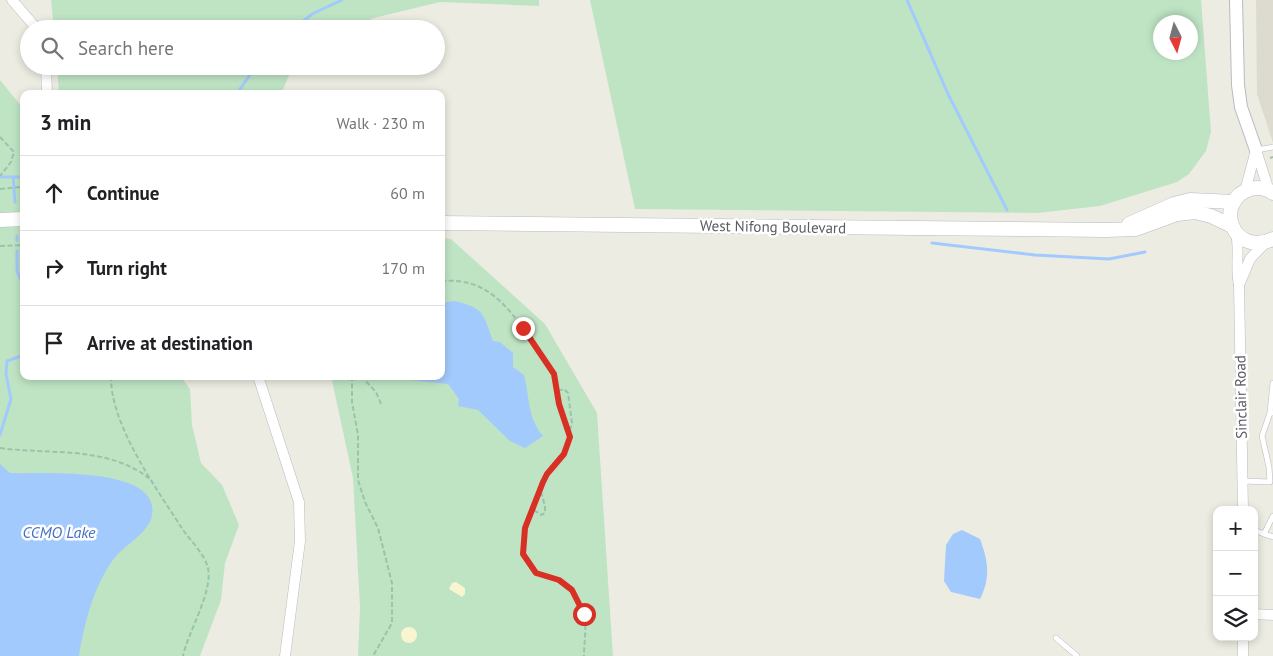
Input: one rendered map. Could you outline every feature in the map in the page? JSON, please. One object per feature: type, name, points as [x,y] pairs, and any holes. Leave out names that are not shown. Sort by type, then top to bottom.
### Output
[{"type":"main road","points":[[1234,230],[1231,209],[1234,202],[1246,191],[1261,188],[1271,192]]},
{"type":"main road","name":"West Nifong Boulevard","points":[[1106,230],[1137,221],[1174,204],[1190,200],[1234,202]]},
{"type":"main road","name":"West Nifong Boulevard","points":[[445,223],[1136,230],[1177,214],[1195,212],[1211,216],[1234,230],[1250,243],[1269,241]]},
{"type":"main road","points":[[0,220],[20,219]]},
{"type":"street","points":[[12,0],[29,20]]},
{"type":"street","points":[[1236,0],[1238,85],[1241,107],[1271,192]]},
{"type":"street","points":[[47,75],[48,90]]},
{"type":"street","points":[[1246,191],[1256,150]]},
{"type":"street","name":"Sinclair Road","points":[[1234,230],[1239,247],[1236,270],[1239,285],[1242,506]]},
{"type":"street","name":"Sinclair Road","points":[[1239,285],[1250,259],[1269,241]]},
{"type":"street","points":[[259,380],[299,502],[300,542],[285,656]]},
{"type":"street","points":[[1258,614],[1273,615]]},
{"type":"street","points":[[1243,641],[1243,656]]},
{"type":"lane","points":[[1256,150],[1273,147]]},
{"type":"lane","points":[[1242,481],[1272,482],[1262,436],[1272,413],[1273,383]]},
{"type":"lane","points":[[1264,534],[1273,516]]},
{"type":"lane","points":[[1258,532],[1273,537]]},
{"type":"lane","points":[[1056,638],[1077,656]]},
{"type":"path","points":[[0,137],[14,152],[12,162],[0,176]]},
{"type":"path","points":[[0,189],[20,187]]},
{"type":"path","points":[[0,246],[20,245]]},
{"type":"path","points":[[445,281],[469,283],[483,288],[506,306],[550,366],[557,381],[559,404],[570,433]]},
{"type":"path","points":[[111,380],[115,410],[152,480],[208,568],[207,586],[182,656]]},
{"type":"path","points":[[352,380],[352,402],[358,435],[358,480],[365,502],[378,528],[392,583],[392,623],[373,656]]},
{"type":"path","points":[[365,380],[376,392],[381,404]]},
{"type":"path","points":[[558,391],[564,389],[568,393],[572,423],[569,445],[547,474],[524,533],[523,554],[536,573],[565,584],[576,596],[585,623],[584,656]]},
{"type":"path","points":[[0,448],[86,454],[129,466],[152,480]]},
{"type":"path","points":[[534,510],[541,515],[545,513],[545,506],[540,491]]},
{"type":"shaded area","points":[[1256,0],[1273,0],[1273,143],[1257,94]]},
{"type":"green space","points":[[51,0],[539,0],[539,6],[440,2],[369,20],[53,20]]},
{"type":"green space","points":[[590,0],[1201,0],[1211,132],[1206,151],[1189,174],[1177,182],[1100,206],[1037,213],[635,209]]},
{"type":"green space","points":[[58,75],[289,75],[283,90],[59,90]]},
{"type":"green space","points":[[0,80],[20,105],[20,380],[183,380],[190,389],[192,425],[201,463],[222,485],[239,525],[225,563],[221,600],[200,656],[0,656]]},
{"type":"green space","points":[[445,238],[451,239],[545,324],[597,413],[613,656],[358,656],[360,607],[353,478],[332,380],[445,380]]},
{"type":"sand","points":[[456,582],[465,588],[465,594],[462,597],[449,589],[452,583]]},
{"type":"sand","points":[[409,627],[417,635],[409,643],[401,635]]},
{"type":"water","points":[[454,301],[478,310],[485,319],[493,341],[500,342],[513,353],[513,367],[524,375],[534,422],[543,436],[525,448],[510,441],[478,410],[458,406],[459,399],[448,384],[411,380],[445,380],[445,302]]},
{"type":"water","name":"CCMO Lake","points":[[0,464],[10,473],[86,475],[126,482],[141,490],[150,500],[152,516],[150,522],[140,535],[117,555],[100,581],[87,618],[79,656],[0,656]]},
{"type":"water","points":[[962,530],[980,539],[985,555],[987,576],[980,599],[951,592],[944,581],[946,545],[953,534]]},
{"type":"waterway","points":[[305,20],[312,14],[342,0]]},
{"type":"waterway","points":[[907,0],[948,94],[1007,210]]},
{"type":"waterway","points":[[240,90],[250,75]]},
{"type":"waterway","points":[[0,177],[20,177]]},
{"type":"waterway","points":[[13,177],[15,202]]},
{"type":"waterway","points":[[932,243],[1035,255],[1109,259],[1145,252]]},
{"type":"waterway","points":[[17,251],[17,271],[20,278]]},
{"type":"waterway","points":[[0,435],[11,399],[6,374],[7,361],[20,356]]},
{"type":"route","points":[[523,328],[554,374],[557,381],[561,412],[570,437],[569,445],[564,454],[547,474],[543,482],[533,512],[525,528],[522,543],[523,554],[536,573],[559,580],[572,590],[584,614]]}]
